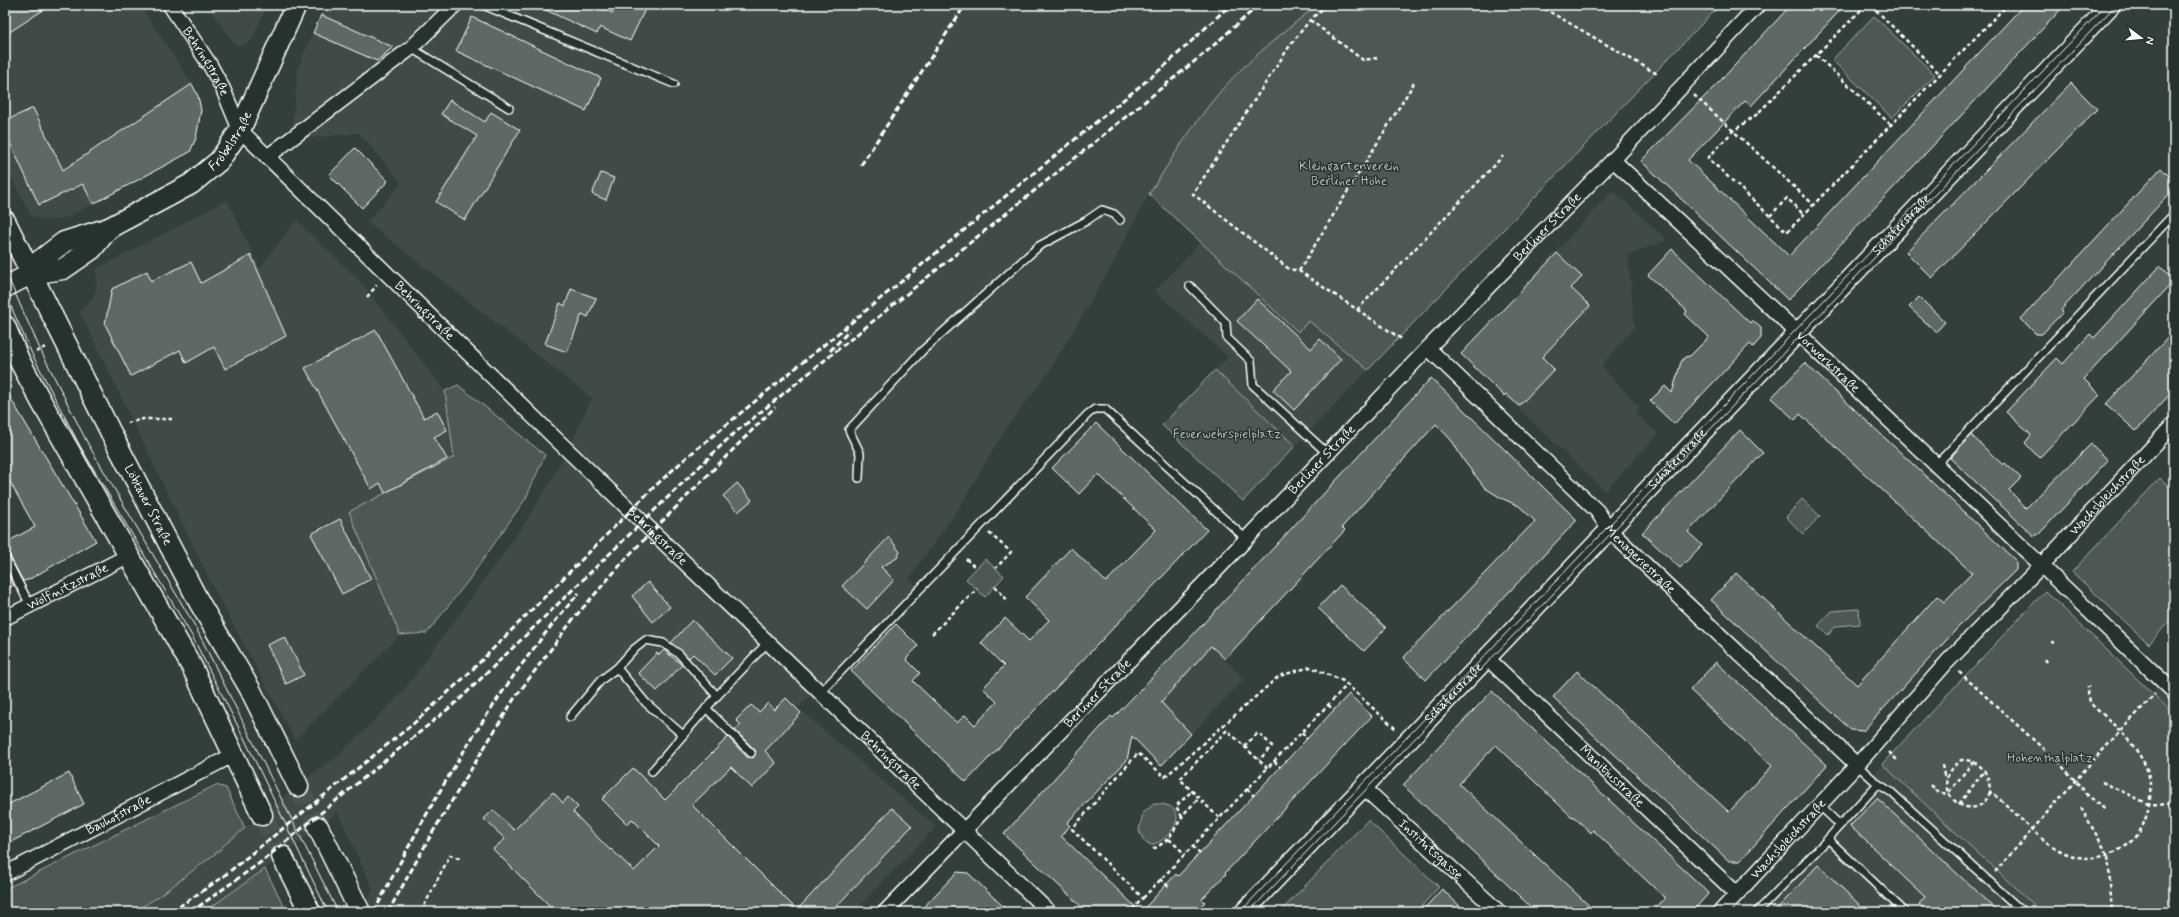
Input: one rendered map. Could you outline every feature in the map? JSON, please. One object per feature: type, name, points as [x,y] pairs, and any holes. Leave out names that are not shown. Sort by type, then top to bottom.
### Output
[{"type":"main road","name":"Fröbelstraße","points":[[5,287],[31,274],[63,269],[92,250],[110,228],[191,184],[219,161],[240,130],[296,5]]},
{"type":"main road","name":"Löbtauer Straße","points":[[5,221],[111,433],[199,602],[250,689],[298,786]]},
{"type":"main road","points":[[5,326],[19,360],[192,667],[262,815]]},
{"type":"main road","points":[[318,827],[360,912]]},
{"type":"main road","points":[[282,856],[310,912]]},
{"type":"street","name":"Behringstraße","points":[[170,5],[216,77],[240,130],[558,441],[1049,912]]},
{"type":"street","points":[[267,157],[411,48],[455,5]]},
{"type":"street","name":"Berliner Straße","points":[[885,912],[1246,540],[1428,348],[1613,160],[1758,5]]},
{"type":"street","name":"Schäferstraße","points":[[1244,912],[2111,5]]},
{"type":"street","name":"Vorwerkstraße","points":[[1613,160],[1798,333],[2041,566]]},
{"type":"street","name":"Menageriestraße","points":[[1428,348],[1597,511],[1610,530],[1857,765]]},
{"type":"street","name":"Wachsbleichstraße","points":[[2041,566],[2174,424]]},
{"type":"street","name":"Wölfnitzstraße","points":[[5,618],[130,555]]},
{"type":"street","points":[[1857,765],[1947,662],[2041,566],[2169,688]]},
{"type":"street","name":"Manitiusstraße","points":[[1487,658],[1737,894]]},
{"type":"street","name":"Bauhofstraße","points":[[5,874],[233,755]]},
{"type":"street","name":"Wachsbleichstraße","points":[[1720,912],[1857,765]]},
{"type":"street","name":"Institutsgasse","points":[[1363,787],[1498,912]]},
{"type":"lane","points":[[483,5],[674,84]]},
{"type":"lane","points":[[411,48],[509,108]]},
{"type":"lane","points":[[859,478],[860,452],[849,430],[922,351],[1039,246],[1086,221],[1102,210],[1114,214],[1120,220]]},
{"type":"lane","points":[[1936,466],[2174,214]]},
{"type":"lane","points":[[1190,286],[1226,323],[1227,338],[1252,361],[1253,385],[1328,454]]},
{"type":"lane","points":[[821,692],[1095,408],[1105,409],[1246,540]]},
{"type":"lane","points":[[5,557],[30,605]]},
{"type":"lane","points":[[570,717],[600,680],[618,668],[633,650],[646,640],[663,643],[679,654],[717,696]]},
{"type":"lane","points":[[652,771],[706,708],[768,642]]},
{"type":"lane","points":[[618,668],[646,703],[683,735]]},
{"type":"lane","points":[[706,708],[751,753]]},
{"type":"lane","points":[[1857,765],[1878,784],[1891,792],[2023,912]]},
{"type":"lane","points":[[1757,912],[1828,839],[1878,784]]},
{"type":"lane","points":[[1819,805],[1840,825]]},
{"type":"lane","points":[[1828,839],[1905,912]]},
{"type":"path","points":[[1327,5],[1310,20],[1291,44],[1192,194],[1289,269],[1299,271],[1403,340]]},
{"type":"path","points":[[1538,5],[1659,75]]},
{"type":"path","points":[[1866,5],[1756,115],[1733,131],[1708,158],[1787,232],[2008,5]]},
{"type":"path","points":[[1871,5],[1941,75]]},
{"type":"path","points":[[1310,20],[1363,60],[1377,58]]},
{"type":"path","points":[[1816,55],[1891,126]]},
{"type":"path","points":[[1299,271],[1414,83]]},
{"type":"path","points":[[1683,86],[1813,204]]},
{"type":"path","points":[[1357,310],[1503,156]]},
{"type":"path","points":[[1770,216],[1787,198],[1804,214]]},
{"type":"path","points":[[19,360],[63,338]]},
{"type":"path","points":[[111,433],[131,421],[143,418],[172,419]]},
{"type":"path","points":[[981,525],[1011,552],[996,568]]},
{"type":"path","points":[[995,586],[1008,601]]},
{"type":"path","points":[[932,634],[977,589]]},
{"type":"path","points":[[2051,642],[2056,643]]},
{"type":"path","points":[[1143,898],[1072,830],[1138,753],[1165,777],[1279,676],[1310,667],[1343,681],[1393,726]]},
{"type":"path","points":[[1970,682],[2060,764],[2075,781],[2107,811]]},
{"type":"path","points":[[1132,910],[1347,685]]},
{"type":"path","points":[[1990,792],[2001,800],[2032,830],[2059,851],[2095,859],[2128,846],[2136,838],[2141,829],[2149,804],[2150,782],[2147,769],[2131,742],[2090,701],[2088,686]]},
{"type":"path","points":[[1987,880],[2120,730],[2169,688]]},
{"type":"path","points":[[1328,705],[1334,710]]},
{"type":"path","points":[[1219,818],[1180,779],[1227,730],[1267,768]]},
{"type":"path","points":[[1302,732],[1307,738]]},
{"type":"path","points":[[1244,746],[1256,734],[1260,734],[1272,746],[1259,760]]},
{"type":"path","points":[[1942,765],[1944,775],[1947,778],[1950,793],[1959,804],[1972,808],[1980,806],[1988,798],[1990,792],[1988,775],[1985,770],[1973,762],[1957,758]]},
{"type":"path","points":[[1947,778],[1949,773],[1961,760]]},
{"type":"path","points":[[1274,762],[1280,767]]},
{"type":"path","points":[[1950,793],[1973,762]]},
{"type":"path","points":[[1959,804],[1985,770]]},
{"type":"path","points":[[2102,782],[2149,804],[2174,805]]},
{"type":"path","points":[[1930,785],[1939,793],[1950,793]]},
{"type":"path","points":[[1247,789],[1254,796]]},
{"type":"path","points":[[1182,817],[1176,806],[1192,791]]},
{"type":"path","points":[[1153,849],[1169,839],[1182,817],[1199,798]]},
{"type":"path","points":[[2081,808],[2108,854],[2112,912]]},
{"type":"path","points":[[1169,839],[1185,854]]},
{"type":"path","points":[[1192,846],[1200,853]]},
{"type":"path","points":[[421,912],[450,855],[461,859]]},
{"type":"path","points":[[1160,879],[1168,887]]},
{"type":"shaded area","points":[[5,5],[140,5],[192,84],[198,96],[201,110],[200,124],[190,152],[68,217],[48,221],[31,216],[5,165]]},
{"type":"shaded area","points":[[206,5],[267,5],[252,40],[244,45],[236,46]]},
{"type":"shaded area","points":[[324,5],[1317,5],[1251,60],[1225,87],[1187,135],[1149,194],[1109,270],[1048,373],[1006,428],[959,508],[909,578],[916,586],[798,708],[936,827],[853,912],[362,912],[373,890],[338,812],[265,869],[204,912],[133,912],[158,897],[220,850],[316,771],[338,756],[402,693],[518,533],[547,488],[573,440],[592,398],[367,222],[402,183],[359,133],[291,140],[298,68]]},
{"type":"shaded area","points":[[1613,190],[1667,240],[1628,255],[1635,327],[1601,366],[1639,407],[1636,413],[1658,434],[1605,491],[1461,354]]},
{"type":"shaded area","points":[[227,200],[260,268],[296,220],[360,281],[445,391],[455,457],[349,512],[400,635],[295,740],[212,585],[80,312],[90,302],[96,291],[97,269]]},
{"type":"shaded area","points":[[1201,242],[1297,332],[1309,320],[1368,370],[1295,446],[1215,370],[1228,357],[1155,291]]},
{"type":"shaded area","points":[[1196,632],[1244,679],[1161,766],[1113,718]]},
{"type":"shaded area","points":[[2174,672],[2174,714],[2151,693]]},
{"type":"shaded area","points":[[1882,764],[2041,912],[1753,912],[1834,827]]},
{"type":"green space","name":"Kleingartenverein Berliner Höhe","points":[[1317,5],[1720,5],[1368,370],[1309,321],[1298,332],[1149,194],[1195,125],[1225,86],[1258,54]]},
{"type":"green space","points":[[1874,16],[1935,75],[1892,118],[1832,60]]},
{"type":"green space","name":"Feuerwehrspielplatz","points":[[1215,370],[1295,446],[1243,501],[1162,425]]},
{"type":"green space","points":[[458,385],[545,455],[526,498],[468,581],[427,633],[400,635],[349,512],[454,457],[445,391]]},
{"type":"green space","points":[[2160,478],[2174,491],[2174,616],[2149,644],[2072,572]]},
{"type":"green space","points":[[1802,499],[1820,516],[1803,534],[1786,517]]},
{"type":"green space","points":[[985,559],[1004,576],[985,597],[966,579]]},
{"type":"green space","name":"Hohenthalplatz","points":[[2045,591],[2174,714],[2174,912],[2041,912],[1882,764]]},
{"type":"green space","points":[[1859,609],[1860,624],[1836,626],[1828,635],[1818,626],[1832,611]]},
{"type":"green space","points":[[216,785],[226,788],[245,828],[220,850],[158,897],[133,912],[5,912],[5,889]]},
{"type":"green space","points":[[1154,804],[1166,805],[1173,809],[1177,814],[1173,828],[1168,835],[1151,845],[1144,841],[1139,831],[1143,813]]},
{"type":"green space","points":[[1368,820],[1439,887],[1416,912],[1280,912]]},
{"type":"green space","points":[[265,869],[287,912],[204,912]]},
{"type":"building","points":[[5,5],[51,5],[5,35]]},
{"type":"building","points":[[535,5],[596,5],[612,13],[616,5],[647,5],[630,41],[600,27],[597,34]]},
{"type":"building","points":[[1791,5],[1845,5],[1751,106],[1745,101],[1688,160],[1789,256],[2024,5],[2065,5],[1788,300],[1641,161],[1722,79]]},
{"type":"building","points":[[321,15],[393,47],[377,61],[313,33]]},
{"type":"building","points":[[472,17],[601,78],[586,111],[456,51]]},
{"type":"building","points":[[2071,83],[2097,109],[1932,278],[1906,252]]},
{"type":"building","points":[[192,84],[198,96],[201,110],[196,138],[190,152],[93,204],[83,184],[39,205],[5,132],[5,121],[33,108],[63,170]]},
{"type":"building","points":[[450,100],[485,122],[491,112],[520,130],[465,220],[436,202],[477,136],[441,114]]},
{"type":"building","points":[[355,148],[388,181],[362,208],[329,175]]},
{"type":"building","points":[[2161,168],[2174,181],[2174,189],[2061,310],[2063,312],[2042,334],[2036,334],[2021,319]]},
{"type":"building","points":[[601,173],[614,178],[606,200],[592,194]]},
{"type":"building","points":[[1672,249],[1750,323],[1752,320],[1761,328],[1761,338],[1753,347],[1750,344],[1674,424],[1650,401],[1665,386],[1672,393],[1681,362],[1685,357],[1690,356],[1709,337],[1685,314],[1687,311],[1648,275]]},
{"type":"building","points":[[1557,253],[1582,277],[1571,288],[1590,306],[1542,357],[1554,369],[1519,406],[1506,394],[1504,396],[1461,354]]},
{"type":"building","points":[[251,255],[286,336],[225,369],[214,347],[186,363],[180,350],[131,376],[105,324],[112,289],[147,271],[151,281],[191,262],[201,283]]},
{"type":"building","points":[[2160,266],[2174,281],[2084,379],[2100,395],[2039,458],[2025,443],[2031,435],[2006,412],[2057,358],[2063,364],[2090,334],[2094,338]]},
{"type":"building","points":[[571,289],[596,298],[588,317],[582,314],[567,352],[545,344],[560,303],[565,306]]},
{"type":"building","points":[[1919,297],[1945,322],[1936,332],[1909,307]]},
{"type":"building","points":[[1257,299],[1311,349],[1320,339],[1341,359],[1294,410],[1273,390],[1291,371],[1237,321]]},
{"type":"building","points":[[376,330],[424,418],[437,411],[447,430],[434,437],[447,459],[385,493],[380,483],[371,489],[305,368]]},
{"type":"building","points":[[2174,331],[2174,390],[2136,431],[2106,404]]},
{"type":"building","points":[[1805,363],[2016,561],[2016,570],[1964,621],[1863,731],[1851,730],[1711,600],[1736,573],[1857,685],[1937,596],[1944,602],[1972,573],[1800,414],[1795,420],[1771,398]]},
{"type":"building","points":[[1431,378],[1577,520],[1426,680],[1403,658],[1535,521],[1519,506],[1501,498],[1485,488],[1464,461],[1452,441],[1436,424],[1342,527],[1345,530],[1225,659],[1211,646],[1161,702],[1191,734],[1161,766],[1132,736],[1127,760],[1067,823],[1070,826],[1061,836],[1141,912],[1087,912],[1004,834],[1111,716],[1113,718],[1189,639]]},
{"type":"building","points":[[5,389],[96,541],[28,580],[23,581],[9,555],[5,552],[5,543],[35,527],[5,473]]},
{"type":"building","points":[[1096,423],[1207,530],[966,782],[851,671],[896,624],[918,646],[906,659],[920,673],[913,681],[957,723],[965,715],[975,725],[997,702],[983,688],[1004,666],[981,643],[1005,618],[1029,641],[1049,620],[1025,597],[1071,548],[1106,582],[1156,530],[1098,474],[1079,494],[1052,468]]},
{"type":"building","points":[[1740,430],[1763,453],[1688,532],[1702,545],[1680,568],[1642,533]]},
{"type":"building","points":[[1971,435],[2003,465],[2005,463],[2021,478],[2009,490],[2026,508],[2091,444],[2108,460],[2039,534],[2034,536],[1950,458]]},
{"type":"building","points":[[737,483],[752,500],[738,512],[723,496]]},
{"type":"building","points":[[340,519],[371,579],[342,594],[311,534]]},
{"type":"building","points":[[889,537],[900,552],[897,558],[881,567],[894,580],[867,609],[842,586]]},
{"type":"building","points":[[5,568],[14,585],[5,590]]},
{"type":"building","points":[[648,582],[670,607],[653,622],[632,596]]},
{"type":"building","points":[[1340,585],[1386,628],[1364,651],[1318,608]]},
{"type":"building","points":[[692,620],[732,658],[715,675],[693,654],[689,658],[671,643]]},
{"type":"building","points":[[285,637],[304,675],[286,684],[267,645]]},
{"type":"building","points":[[664,650],[682,665],[657,691],[638,673],[657,653],[659,655]]},
{"type":"building","points":[[1716,662],[1827,765],[1740,861],[1729,861],[1553,697],[1577,671],[1729,812],[1772,766],[1690,690]]},
{"type":"building","points":[[1492,691],[1709,893],[1692,912],[1652,912],[1665,898],[1593,830],[1591,833],[1573,816],[1572,817],[1496,745],[1459,784],[1596,912],[1536,912],[1403,785]]},
{"type":"building","points":[[1349,694],[1372,716],[1225,873],[1226,874],[1202,899],[1205,902],[1195,912],[1141,912],[1176,874],[1178,876]]},
{"type":"building","points":[[786,698],[801,713],[765,751],[776,763],[752,788],[731,767],[692,805],[797,910],[892,808],[912,826],[831,912],[556,912],[493,849],[505,839],[484,819],[493,810],[514,830],[553,792],[563,803],[568,797],[578,807],[573,812],[610,850],[611,849],[634,871],[659,846],[632,819],[627,824],[602,799],[633,768],[665,800],[728,737],[747,757],[753,758],[756,751],[735,730],[741,725],[736,720],[751,705],[759,712],[768,703],[774,710]]},
{"type":"building","points":[[69,773],[84,804],[5,845],[5,806]]},
{"type":"building","points":[[1877,798],[1998,912],[1928,912],[1919,904],[1925,897],[1850,826]]},
{"type":"building","points":[[1818,865],[1867,912],[1774,912]]},
{"type":"building","points":[[957,872],[968,873],[1009,912],[919,912]]},
{"type":"building","points":[[1442,889],[1466,912],[1421,912]]},
{"type":"tunnel","points":[[298,786],[318,827]]},
{"type":"tunnel","points":[[262,815],[282,856]]},
{"type":"tram line","points":[[1240,912],[2106,5]]},
{"type":"tram line","points":[[1249,912],[2116,5]]},
{"type":"tram line","points":[[5,271],[40,349],[88,444],[196,628],[338,912]]},
{"type":"tram line","points":[[5,293],[32,354],[80,446],[192,636],[245,740],[328,912]]},
{"type":"railway","points":[[861,165],[965,5]]},
{"type":"railway","points":[[171,912],[220,879],[413,724],[465,677],[654,487],[687,457],[1167,64],[1230,5]]},
{"type":"railway","points":[[191,912],[261,862],[459,700],[731,436],[1206,52],[1259,5]]},
{"type":"railway","points":[[830,351],[849,331]]},
{"type":"railway","points":[[388,912],[431,835],[514,699],[574,618],[630,554],[775,407]]},
{"type":"railway","points":[[374,912],[418,829],[467,746],[520,667],[579,593]]}]
